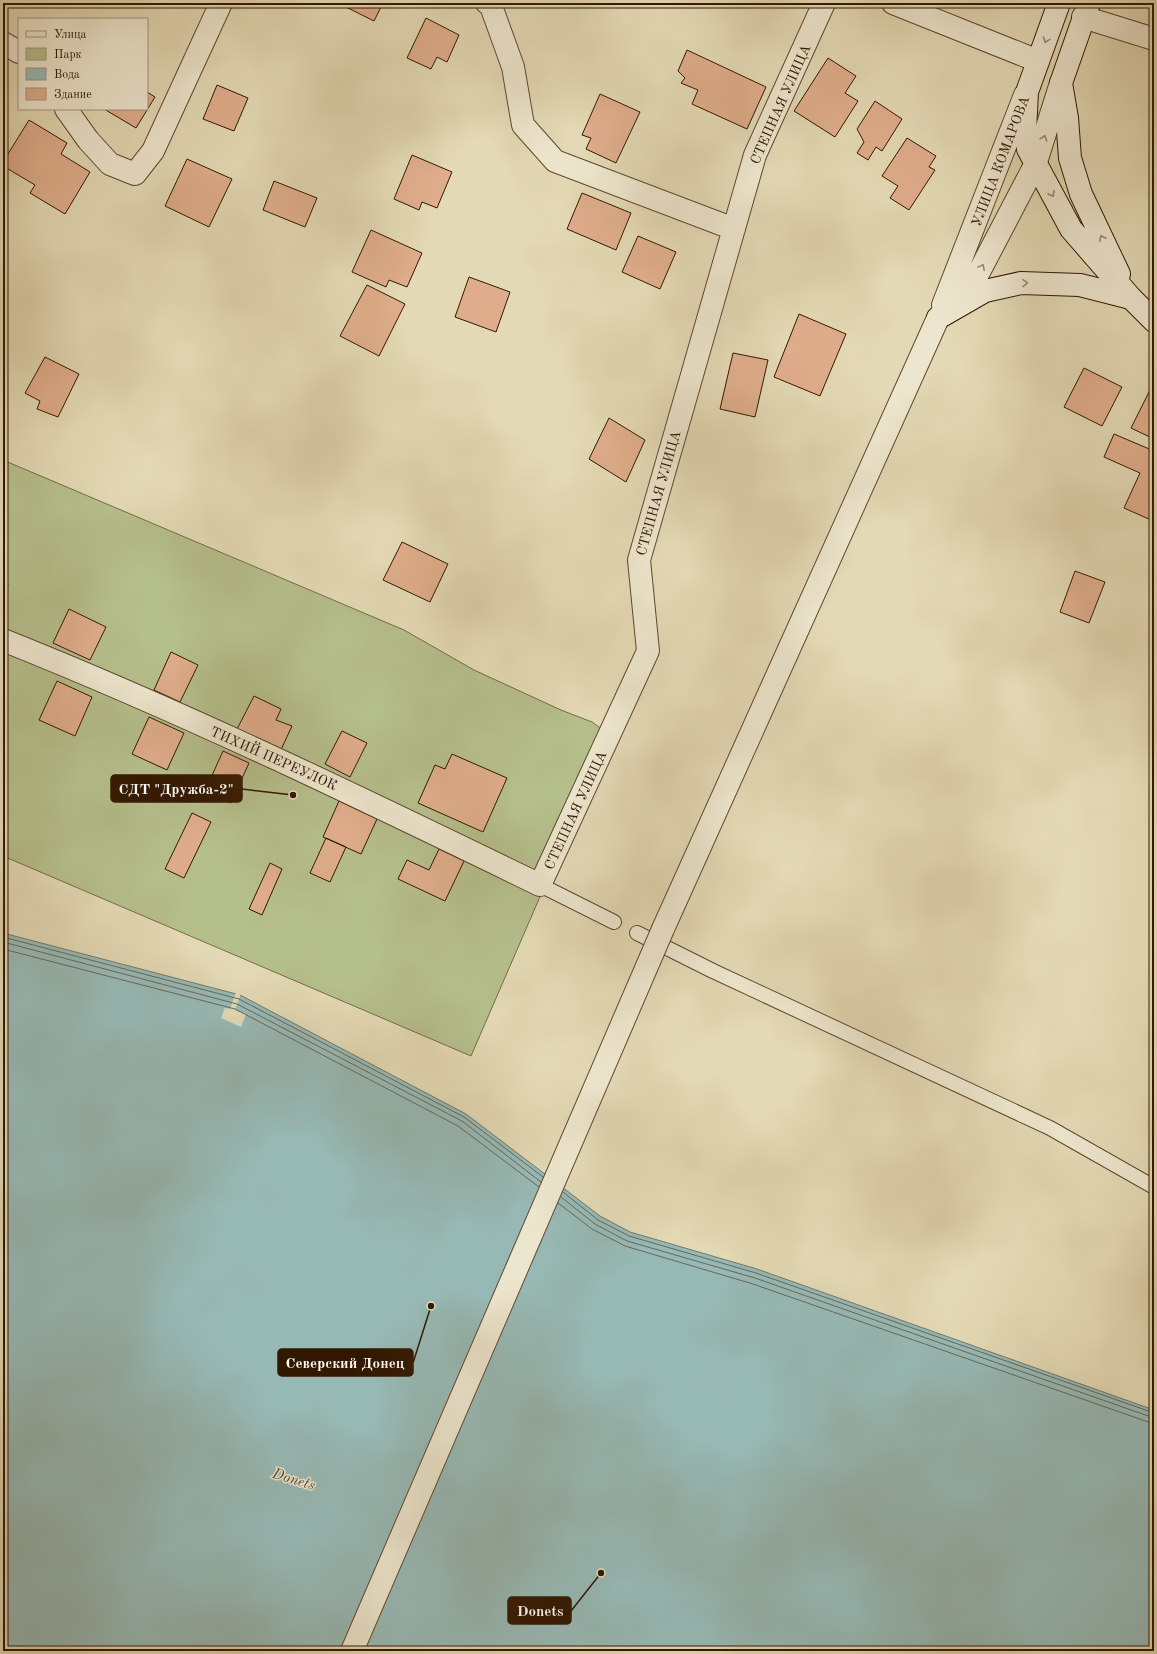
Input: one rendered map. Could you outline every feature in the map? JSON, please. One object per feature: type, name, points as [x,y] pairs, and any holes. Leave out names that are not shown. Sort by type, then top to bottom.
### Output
[{"type":"street","points":[[67,110],[88,140],[110,164],[135,174],[153,151],[221,3]]},
{"type":"street","points":[[487,3],[491,6],[513,67],[522,125],[555,161],[734,230]]},
{"type":"street","name":"СТЕПНАЯ УЛИЦА","points":[[540,885],[648,651],[639,560],[755,155],[824,3]]},
{"type":"street","points":[[893,3],[1038,61]]},
{"type":"street","name":"УЛИЦА КОМАРОВА","points":[[352,1651],[663,929],[938,318],[1027,92],[1059,3]]},
{"type":"street","points":[[938,318],[978,274],[1036,165],[1086,10],[1154,38]]},
{"type":"street","points":[[3,43],[18,51]]},
{"type":"street","points":[[1062,83],[1067,118],[1070,158],[1080,194],[1131,298]]},
{"type":"street","points":[[1027,92],[1025,132],[1028,149],[1071,229],[1131,298],[1154,321]]},
{"type":"street","points":[[938,318],[985,291],[1021,283],[1080,285],[1131,298]]},
{"type":"street","name":"ТИХИЙ ПЕРЕУЛОК","points":[[3,640],[76,669],[350,792],[540,885]]},
{"type":"lane","points":[[540,885],[614,922]]},
{"type":"lane","points":[[637,933],[713,971],[1050,1128],[1154,1187]]},
{"type":"green space","points":[[3,460],[404,630],[474,670],[561,710],[592,722],[610,735],[471,1056],[3,856]]},
{"type":"water","points":[[3,933],[240,995],[466,1114],[600,1216],[630,1232],[757,1269],[1154,1410],[1154,1651],[3,1651]]},
{"type":"pier","points":[[236,992],[241,993],[235,1010],[246,1014],[241,1027],[221,1018],[225,1008],[230,1009]]},
{"type":"building","points":[[338,3],[383,3],[374,21]]},
{"type":"building","points":[[426,18],[459,35],[447,62],[437,57],[431,69],[407,58]]},
{"type":"building","points":[[687,50],[766,87],[747,129],[692,104],[698,90],[681,83],[685,78],[678,71]]},
{"type":"building","points":[[828,58],[856,76],[845,93],[858,101],[835,137],[794,111]]},
{"type":"building","points":[[217,85],[248,98],[234,131],[203,119]]},
{"type":"building","points":[[148,93],[155,97],[148,108]]},
{"type":"building","points":[[600,94],[640,112],[616,163],[586,149],[591,138],[582,135]]},
{"type":"building","points":[[875,101],[902,119],[882,151],[876,147],[868,160],[857,153],[864,142],[857,129]]},
{"type":"building","points":[[106,110],[147,110],[136,128]]},
{"type":"building","points":[[29,120],[67,143],[61,154],[90,172],[65,214],[30,193],[35,185],[3,166],[3,162]]},
{"type":"building","points":[[907,138],[936,156],[929,167],[935,170],[909,210],[890,198],[898,186],[882,176]]},
{"type":"building","points":[[412,155],[452,172],[437,208],[422,202],[419,210],[394,199]]},
{"type":"building","points":[[187,159],[232,179],[209,227],[165,206]]},
{"type":"building","points":[[274,181],[317,198],[305,227],[263,210]]},
{"type":"building","points":[[582,193],[631,213],[616,250],[567,229]]},
{"type":"building","points":[[371,230],[422,253],[407,287],[389,280],[386,287],[352,272]]},
{"type":"building","points":[[638,236],[676,252],[660,289],[622,272]]},
{"type":"building","points":[[469,277],[510,292],[496,332],[455,317]]},
{"type":"building","points":[[367,285],[405,304],[379,356],[340,336]]},
{"type":"building","points":[[799,314],[846,334],[820,396],[774,377]]},
{"type":"building","points":[[733,353],[768,360],[755,417],[720,409]]},
{"type":"building","points":[[45,357],[79,374],[58,417],[37,409],[40,401],[25,393]]},
{"type":"building","points":[[1084,368],[1122,387],[1102,426],[1064,407]]},
{"type":"building","points":[[1150,390],[1154,392],[1154,439],[1131,428]]},
{"type":"building","points":[[609,418],[645,440],[626,482],[589,459]]},
{"type":"building","points":[[1114,434],[1154,451],[1154,513],[1151,520],[1124,508],[1140,473],[1104,457]]},
{"type":"building","points":[[402,542],[448,564],[430,602],[383,580]]},
{"type":"building","points":[[1075,571],[1105,582],[1089,623],[1060,612]]},
{"type":"building","points":[[3,582],[8,584],[3,597]]},
{"type":"building","points":[[69,609],[106,627],[90,660],[53,643]]},
{"type":"building","points":[[171,652],[198,665],[180,702],[154,690]]},
{"type":"building","points":[[57,681],[92,697],[75,736],[39,720]]},
{"type":"building","points":[[254,696],[281,709],[276,720],[292,726],[279,754],[235,733]]},
{"type":"building","points":[[149,717],[184,733],[167,770],[132,754]]},
{"type":"building","points":[[342,731],[367,743],[350,777],[325,764]]},
{"type":"building","points":[[223,751],[249,763],[231,803],[205,791]]},
{"type":"building","points":[[452,754],[507,778],[483,832],[418,803],[435,765],[445,769]]},
{"type":"building","points":[[339,801],[377,819],[361,854],[323,837]]},
{"type":"building","points":[[192,813],[211,822],[184,878],[165,869]]},
{"type":"building","points":[[326,838],[346,847],[330,882],[310,873]]},
{"type":"building","points":[[439,849],[464,861],[445,901],[398,879],[407,860],[429,870]]},
{"type":"building","points":[[270,863],[282,869],[262,915],[249,909]]},
{"type":"place","name":"СДТ \"Дружба-2\"","points":[[293,795]]},
{"type":"place","name":"Северский Донец","points":[[431,1306]]},
{"type":"place","name":"Donets","points":[[601,1573]]}]
